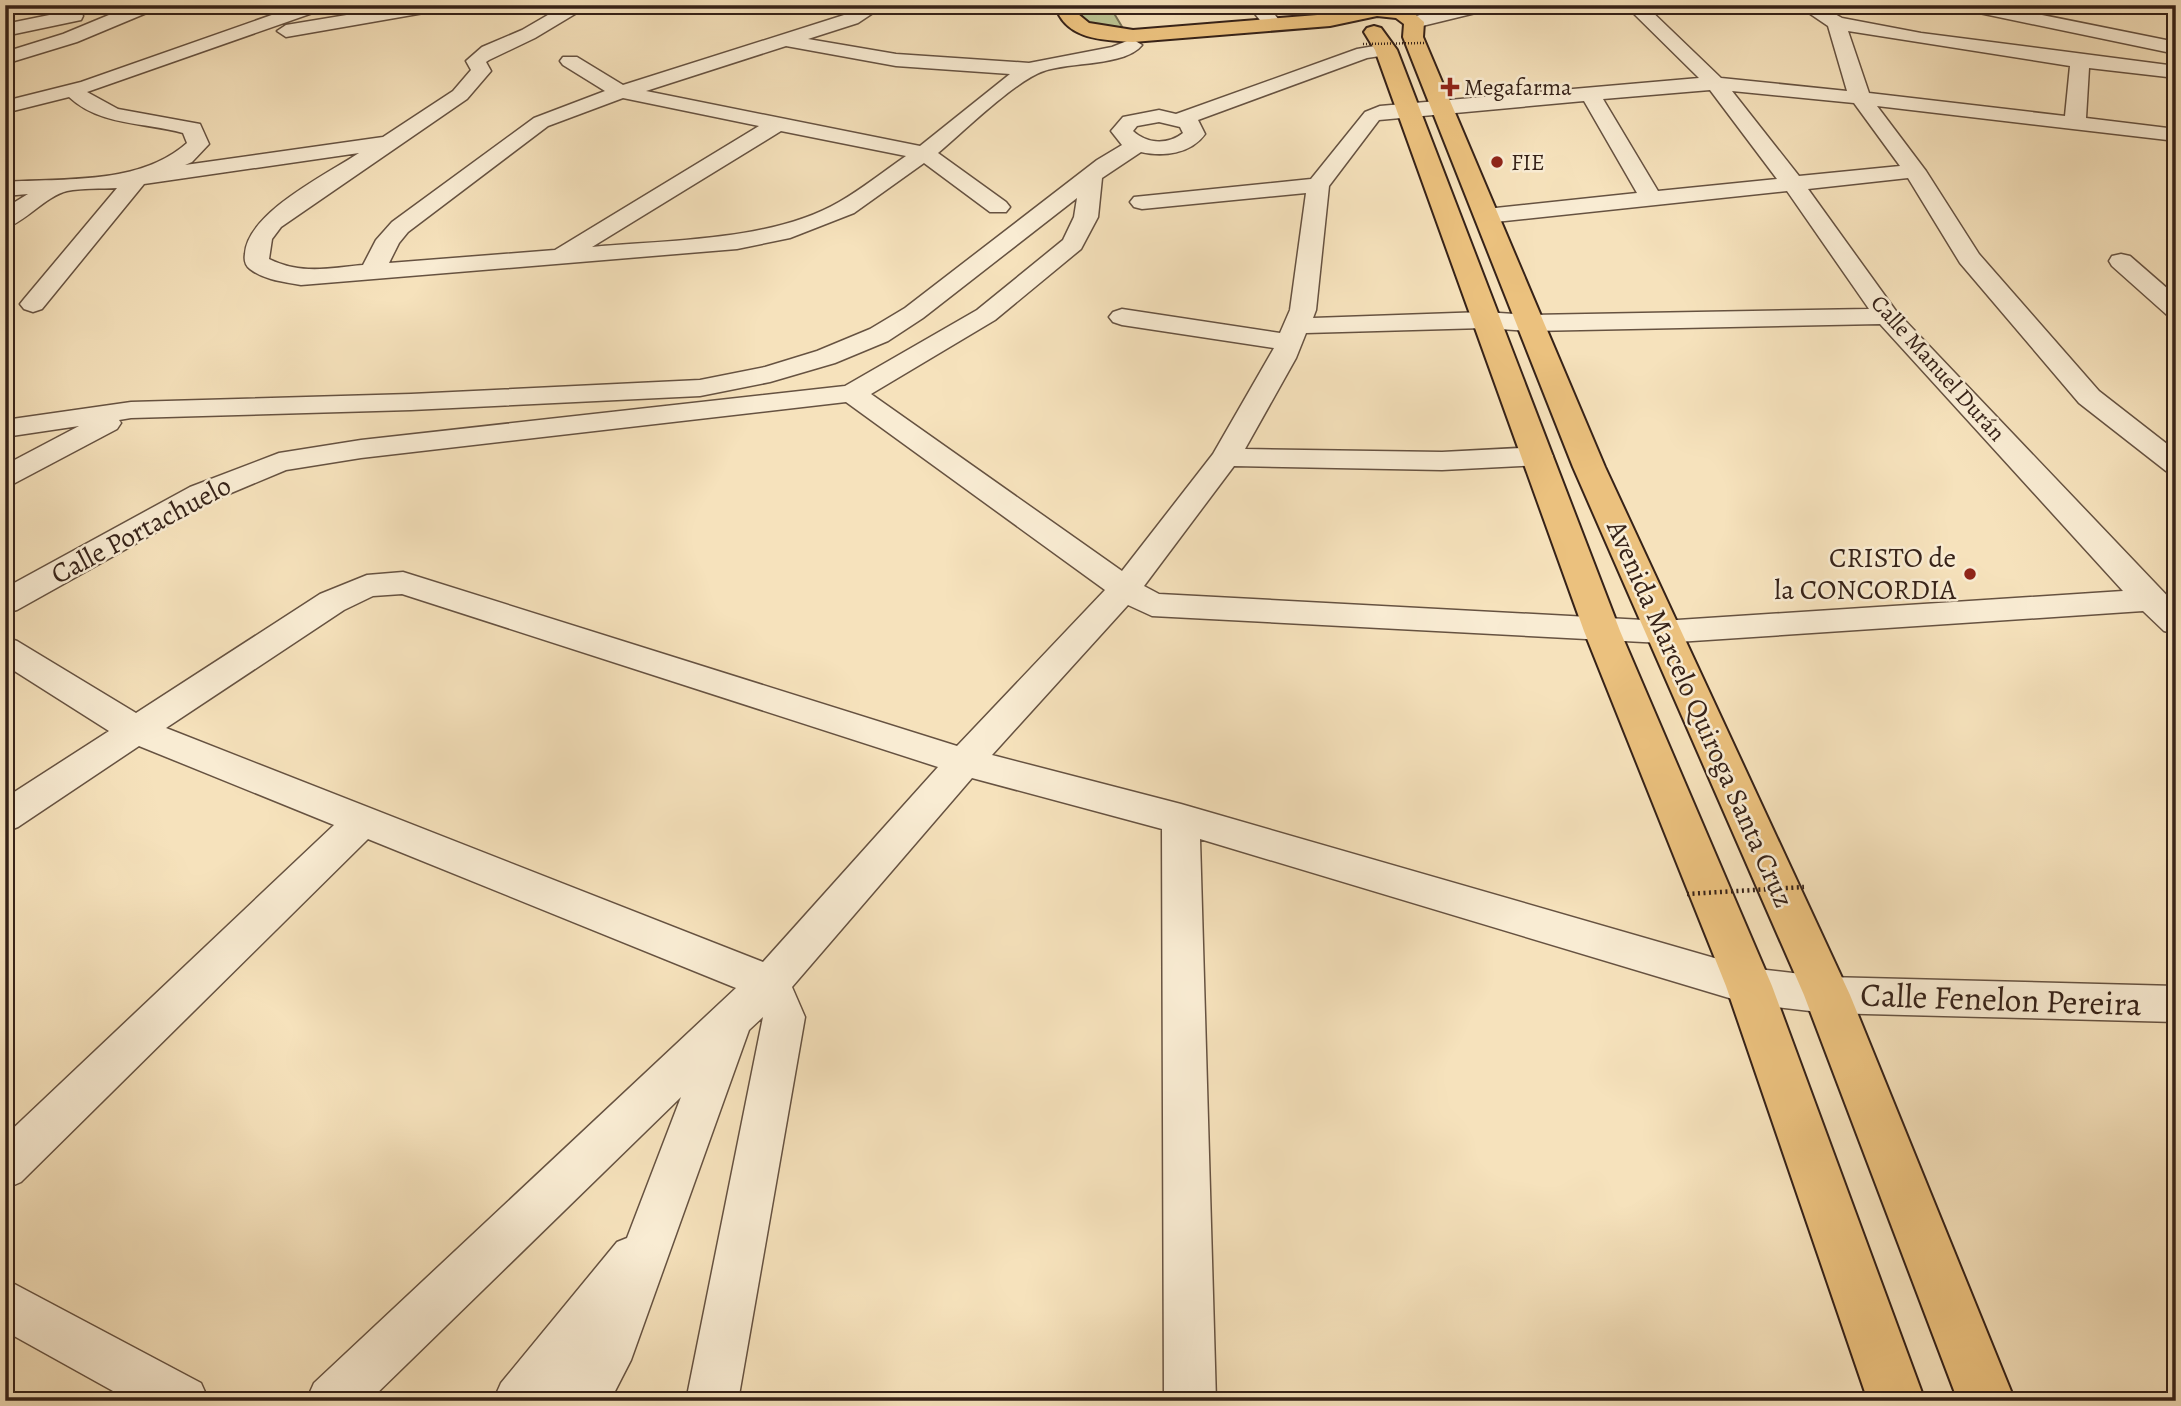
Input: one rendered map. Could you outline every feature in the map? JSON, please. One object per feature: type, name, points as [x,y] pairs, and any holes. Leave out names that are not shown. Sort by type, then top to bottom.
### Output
[{"type":"highway","points":[[1065,5],[1072,23],[1087,29],[1154,40],[1384,25]]},
{"type":"highway","points":[[1048,23],[1070,37],[1132,45],[1274,25],[1384,25]]},
{"type":"highway","name":"Avenida Marcelo Quiroga Santa Cruz","points":[[1384,25],[1425,108],[1486,216],[1662,632],[1827,995],[1987,1401]]},
{"type":"highway","name":"Avenida Marcelo Quiroga Santa Cruz","points":[[1425,108],[1485,320],[1602,631],[1705,873],[1749,986],[1897,1401]]},
{"type":"street","points":[[5,30],[130,5]]},
{"type":"street","points":[[5,58],[69,38],[150,5]]},
{"type":"street","points":[[203,46],[441,5]]},
{"type":"street","points":[[581,5],[516,40],[484,53],[476,61],[481,71],[473,84],[460,96],[287,211],[269,226],[256,245],[257,263],[280,274],[301,278],[737,242],[782,233],[846,208],[924,153],[981,104],[1038,65],[1117,52],[1132,45]]},
{"type":"street","points":[[373,271],[388,240],[400,227],[541,122],[621,92],[850,19],[876,5]]},
{"type":"street","points":[[1257,5],[1274,25]]},
{"type":"street","points":[[1181,119],[1364,53],[1384,25],[1486,5]]},
{"type":"street","name":"Calle Manuel Durán","points":[[1634,5],[1715,83],[1793,184],[1887,316],[2150,600],[2176,623]]},
{"type":"street","points":[[1806,5],[1836,23],[1945,44],[2176,72]]},
{"type":"street","points":[[1965,5],[2017,18],[2176,48]]},
{"type":"street","points":[[11,102],[73,90],[312,6]]},
{"type":"street","points":[[1836,23],[1860,97],[1916,171],[1969,258],[2089,397],[2176,465]]},
{"type":"street","points":[[785,40],[909,62],[1031,69]]},
{"type":"street","points":[[570,61],[621,92],[924,153],[998,207]]},
{"type":"street","points":[[2075,123],[2080,62]]},
{"type":"street","points":[[332,1401],[770,983],[964,762],[1125,589],[1226,457],[1293,334],[1303,310],[1318,185],[1372,117],[1380,112],[1715,83],[1860,97],[2176,135]]},
{"type":"street","points":[[33,304],[137,178],[184,157],[198,144],[192,129],[104,112],[83,102],[73,90]]},
{"type":"street","points":[[1590,94],[1651,198]]},
{"type":"street","points":[[1148,116],[1181,119],[1189,123],[1194,134],[1184,143],[1162,147],[1138,144],[1124,136],[1122,131],[1129,121],[1148,116]]},
{"type":"street","points":[[558,258],[777,124]]},
{"type":"street","points":[[5,189],[137,178],[391,142]]},
{"type":"street","points":[[5,429],[131,410],[411,402],[700,387],[770,374],[826,357],[879,335],[914,313],[1091,176],[1138,144]]},
{"type":"street","points":[[1486,216],[1916,171]]},
{"type":"street","points":[[1091,176],[1086,217],[1073,244],[986,315],[852,393],[1125,589],[1152,605],[1602,631],[1662,632],[2150,600]]},
{"type":"street","points":[[1142,202],[1318,185]]},
{"type":"street","points":[[5,221],[14,212],[58,186]]},
{"type":"street","points":[[2122,261],[2176,310]]},
{"type":"street","points":[[1122,317],[1293,334],[1485,320],[1531,323],[1887,316]]},
{"type":"street","name":"Calle Portachuelo","points":[[5,602],[201,494],[279,462],[360,449],[852,393]]},
{"type":"street","points":[[5,477],[131,410]]},
{"type":"street","points":[[1226,457],[1442,461],[1538,456]]},
{"type":"street","name":"Calle Fenelon Pereira","points":[[5,817],[332,602],[367,586],[403,583],[964,762],[1181,819],[1749,986],[1827,995],[2176,1004]]},
{"type":"street","points":[[5,649],[137,731],[770,983],[784,1017],[712,1401]]},
{"type":"street","points":[[1181,819],[1191,1401]]},
{"type":"street","points":[[5,1167],[363,820]]},
{"type":"street","points":[[581,1401],[606,1360],[731,1020]]},
{"type":"street","points":[[519,1401],[651,1238]]},
{"type":"street","points":[[5,1304],[183,1401]]},
{"type":"path","points":[[1687,894],[1804,887]]},
{"type":"green space","points":[[1109,5],[1124,30],[1086,22],[1076,7]]},
{"type":"place","name":"Megafarma","points":[[1450,87]]},
{"type":"place","name":"FIE","points":[[1497,162]]},
{"type":"place","name":"CRISTO de la CONCORDIA","points":[[1970,574]]}]
